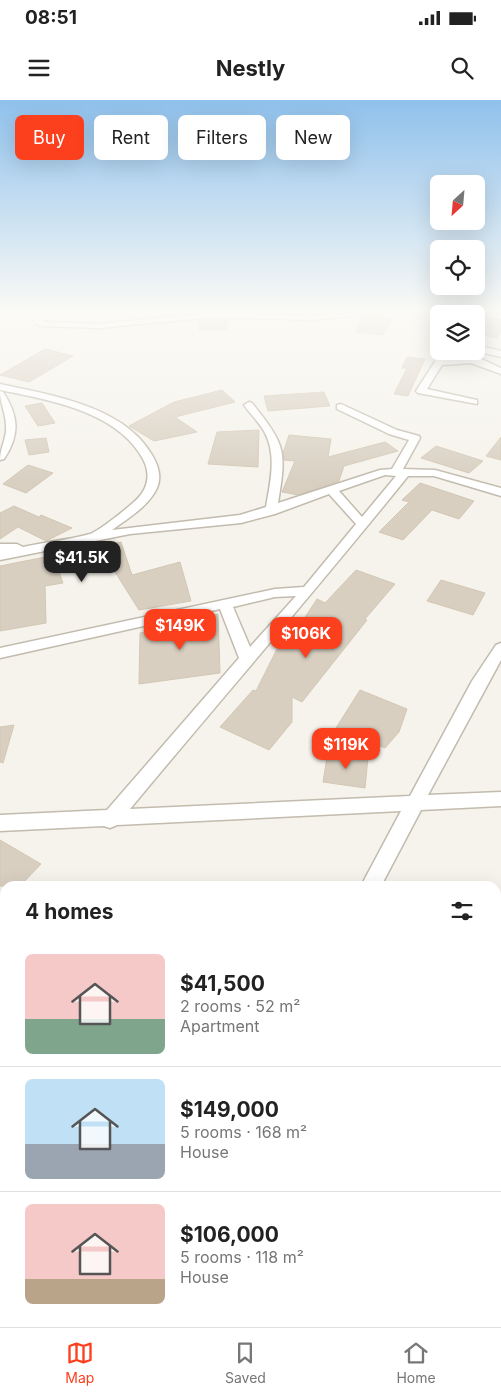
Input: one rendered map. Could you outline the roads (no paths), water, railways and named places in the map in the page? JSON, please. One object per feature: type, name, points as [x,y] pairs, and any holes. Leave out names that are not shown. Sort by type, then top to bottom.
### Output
[{"type":"street","points":[[434,369],[421,391],[474,402]]},
{"type":"street","points":[[0,387],[57,400],[84,410],[128,433],[145,448],[153,468],[154,479],[151,488],[142,501],[97,536]]},
{"type":"street","points":[[0,394],[11,412],[13,421],[10,438],[0,457]]},
{"type":"street","points":[[248,405],[271,434],[276,447],[276,479],[271,511]]},
{"type":"street","points":[[110,820],[308,591],[362,525],[401,472],[415,438],[393,432],[341,407]]},
{"type":"street","points":[[0,556],[97,536],[157,527],[230,521],[271,511],[378,474],[401,472],[435,473],[501,492]]},
{"type":"street","points":[[331,489],[362,525]]},
{"type":"street","points":[[0,548],[17,548],[20,551]]},
{"type":"street","points":[[0,654],[275,593],[308,591]]},
{"type":"street","points":[[224,605],[248,659]]},
{"type":"street","points":[[373,881],[480,681],[501,648]]},
{"type":"street","points":[[0,823],[110,820],[501,799]]}]
